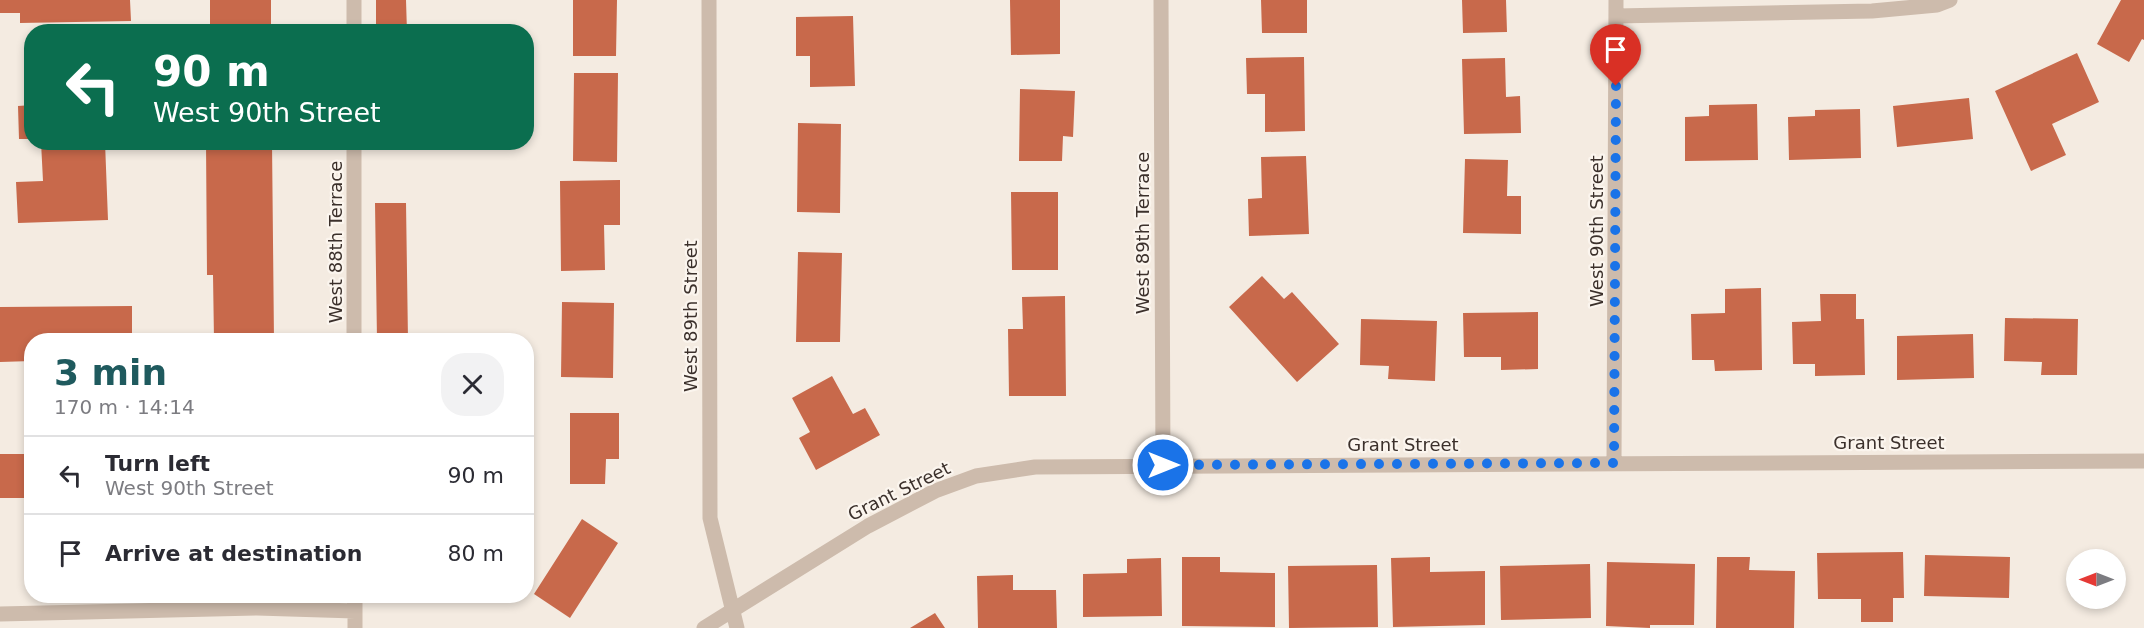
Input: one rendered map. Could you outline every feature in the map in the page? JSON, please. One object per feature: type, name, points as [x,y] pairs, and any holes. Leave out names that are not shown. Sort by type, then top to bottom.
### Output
[{"type":"street","points":[[354,0],[354,24]]},
{"type":"street","name":"West 89th Street","points":[[709,0],[711,518],[737,628]]},
{"type":"street","name":"West 89th Terrace","points":[[1161,0],[1163,465]]},
{"type":"street","name":"West 90th Street","points":[[1614,463],[1616,0]]},
{"type":"street","points":[[1616,16],[1872,11],[1937,5],[1950,0]]},
{"type":"street","name":"West 88th Terrace","points":[[354,150],[354,333]]},
{"type":"street","name":"Grant Street","points":[[704,628],[868,526],[934,491],[976,476],[1035,467],[2144,461]]},
{"type":"street","points":[[0,614],[257,608],[355,603],[355,628]]},
{"type":"building","points":[[0,0],[130,0],[131,21],[20,23],[20,13],[0,13]]},
{"type":"building","points":[[210,0],[271,0],[271,24],[210,24]]},
{"type":"building","points":[[376,0],[406,0],[407,24],[376,24]]},
{"type":"building","points":[[573,0],[617,0],[616,56],[573,56]]},
{"type":"building","points":[[1010,0],[1060,0],[1060,54],[1011,55]]},
{"type":"building","points":[[1261,0],[1307,0],[1307,33],[1262,33]]},
{"type":"building","points":[[1462,0],[1506,0],[1507,32],[1463,33]]},
{"type":"building","points":[[2121,0],[2144,0],[2144,40],[2142,39],[2129,62],[2097,44]]},
{"type":"building","points":[[853,16],[855,86],[810,87],[810,56],[796,56],[796,17]]},
{"type":"building","points":[[2077,53],[2099,102],[2052,124],[2066,155],[2031,171],[1995,91]]},
{"type":"building","points":[[1304,57],[1305,131],[1265,132],[1265,94],[1247,94],[1246,58]]},
{"type":"building","points":[[1505,58],[1506,97],[1520,96],[1521,133],[1464,134],[1462,59]]},
{"type":"building","points":[[574,73],[618,73],[617,162],[573,161]]},
{"type":"building","points":[[1020,89],[1075,91],[1073,137],[1063,136],[1062,161],[1019,161]]},
{"type":"building","points":[[1969,98],[1973,139],[1897,147],[1893,106]]},
{"type":"building","points":[[1757,104],[1758,160],[1685,161],[1685,117],[1709,116],[1709,105]]},
{"type":"building","points":[[18,106],[24,106],[24,139],[19,139]]},
{"type":"building","points":[[1860,109],[1861,158],[1789,160],[1788,117],[1815,116],[1815,110]]},
{"type":"building","points":[[798,123],[841,124],[840,213],[797,212]]},
{"type":"building","points":[[41,150],[105,150],[108,220],[18,223],[16,182],[43,181]]},
{"type":"building","points":[[206,150],[272,150],[274,333],[214,333],[213,275],[207,275]]},
{"type":"building","points":[[1306,156],[1309,234],[1249,236],[1248,199],[1262,198],[1261,157]]},
{"type":"building","points":[[1465,159],[1508,160],[1507,196],[1521,196],[1521,234],[1463,233]]},
{"type":"building","points":[[620,180],[620,225],[604,225],[605,270],[561,271],[560,181]]},
{"type":"building","points":[[1011,192],[1058,192],[1058,270],[1012,270]]},
{"type":"building","points":[[375,203],[406,203],[408,333],[377,333]]},
{"type":"building","points":[[798,252],[842,253],[840,342],[796,342]]},
{"type":"building","points":[[1262,276],[1284,299],[1292,292],[1339,344],[1297,382],[1229,307]]},
{"type":"building","points":[[1761,288],[1762,370],[1715,371],[1714,360],[1692,360],[1691,314],[1725,313],[1725,289]]},
{"type":"building","points":[[1820,294],[1856,294],[1856,319],[1864,319],[1865,375],[1815,376],[1815,364],[1793,364],[1792,322],[1821,321]]},
{"type":"building","points":[[1065,296],[1066,396],[1009,396],[1008,329],[1023,329],[1022,297]]},
{"type":"building","points":[[562,302],[614,303],[613,378],[561,377]]},
{"type":"building","points":[[132,306],[132,333],[24,333],[24,361],[0,362],[0,307]]},
{"type":"building","points":[[1538,312],[1538,369],[1501,370],[1501,357],[1464,357],[1463,313]]},
{"type":"building","points":[[2005,318],[2078,319],[2077,375],[2041,375],[2042,362],[2004,361]]},
{"type":"building","points":[[1361,319],[1437,321],[1435,381],[1388,379],[1389,366],[1360,365]]},
{"type":"building","points":[[1973,334],[1974,378],[1897,380],[1897,336]]},
{"type":"building","points":[[832,376],[853,414],[865,408],[880,435],[816,470],[799,438],[810,432],[792,398]]},
{"type":"building","points":[[570,413],[619,413],[619,459],[606,459],[605,484],[570,484]]},
{"type":"building","points":[[0,454],[24,454],[24,498],[0,498]]},
{"type":"building","points":[[582,519],[618,543],[570,618],[534,594]]},
{"type":"building","points":[[1903,552],[1904,598],[1893,598],[1893,622],[1861,622],[1861,599],[1818,599],[1817,553]]},
{"type":"building","points":[[1925,555],[2010,557],[2009,598],[1924,596]]},
{"type":"building","points":[[1182,557],[1220,557],[1220,572],[1275,573],[1275,627],[1182,626]]},
{"type":"building","points":[[1430,557],[1430,572],[1485,571],[1485,625],[1393,627],[1391,558]]},
{"type":"building","points":[[1717,557],[1750,557],[1749,570],[1795,571],[1794,628],[1716,628]]},
{"type":"building","points":[[1161,558],[1162,616],[1083,617],[1083,574],[1127,573],[1127,559]]},
{"type":"building","points":[[1607,562],[1695,564],[1694,625],[1650,625],[1650,628],[1606,626]]},
{"type":"building","points":[[1590,564],[1591,618],[1501,620],[1500,566]]},
{"type":"building","points":[[1377,565],[1378,627],[1289,628],[1288,566]]},
{"type":"building","points":[[1013,575],[1013,590],[1056,590],[1057,628],[978,628],[977,576]]},
{"type":"building","points":[[935,613],[945,628],[910,628]]},
{"type":"route","points":[[1163,465],[1614,463],[1616,86]]}]
